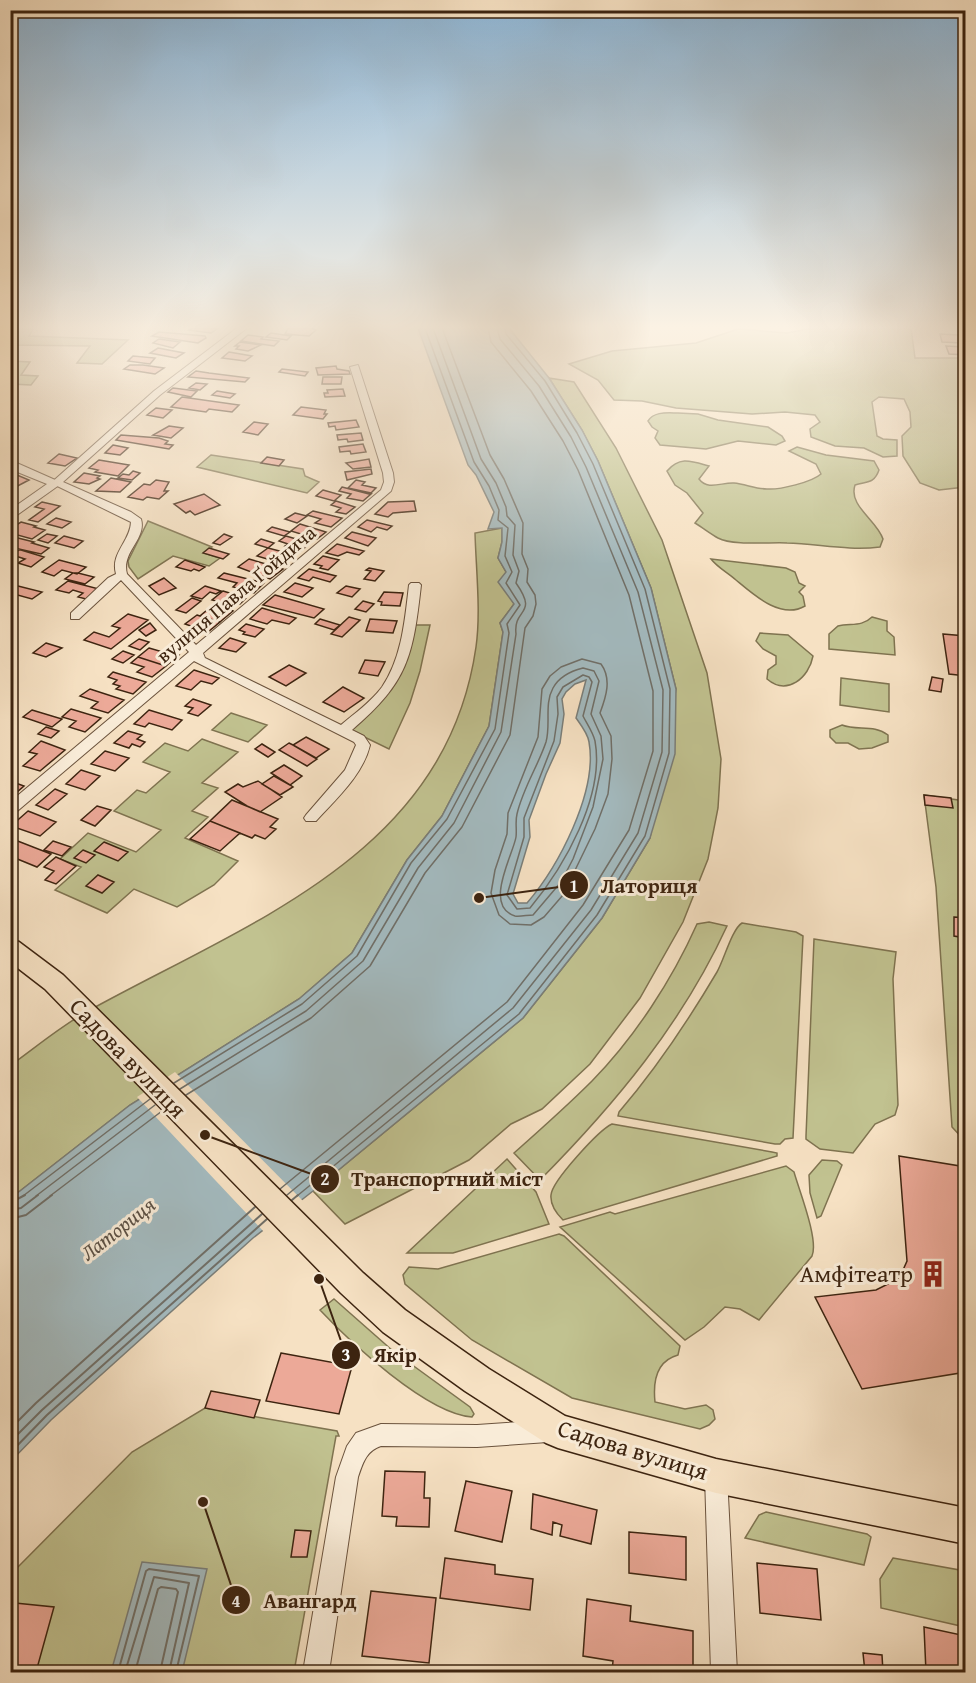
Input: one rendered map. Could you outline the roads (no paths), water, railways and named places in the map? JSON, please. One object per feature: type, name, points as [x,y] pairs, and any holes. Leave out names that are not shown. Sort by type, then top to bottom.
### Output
[{"type":"main road","name":"Садова вулиця","points":[[10,948],[54,982],[337,1268],[394,1321],[477,1380],[558,1431],[716,1476],[966,1526]]},
{"type":"street","points":[[10,516],[56,483],[142,407]]},
{"type":"street","name":"вулиця Павла Ґойдича","points":[[10,810],[386,491],[388,473],[367,407]]},
{"type":"street","points":[[10,464],[127,514],[137,521],[135,533],[119,559],[122,575],[197,653],[200,660],[358,739],[363,745],[363,752],[310,818]]},
{"type":"street","points":[[75,616],[111,580],[122,575]]},
{"type":"street","points":[[342,731],[377,701],[395,674],[409,631],[415,585]]},
{"type":"street","points":[[315,1672],[347,1478],[355,1454],[364,1441],[381,1435],[477,1436],[558,1431]]},
{"type":"street","points":[[716,1476],[724,1672]]},
{"type":"water","points":[[447,407],[567,407],[598,461],[651,588],[676,689],[675,754],[650,838],[602,918],[523,1018],[253,1238],[51,1420],[11,1461],[11,1198],[130,1105],[299,999],[352,953],[407,860],[442,816],[489,726],[503,632],[500,623],[514,604],[498,582],[506,572],[498,558],[502,542],[502,528],[488,529],[494,512],[476,475],[468,465]],"holes":[[[586,680],[576,718],[586,733],[590,762],[582,805],[573,828],[539,888],[527,903],[518,903],[513,894],[530,837],[529,820],[560,743],[564,714],[562,699],[575,684]]]},
{"type":"water","points":[[142,1562],[207,1569],[182,1672],[111,1672]]},
{"type":"place","name":"Латориця","points":[[479,898]]},
{"type":"place","name":"Транспортний міст","points":[[205,1135]]},
{"type":"place","name":"Амфітеатр","points":[[933,1274]]},
{"type":"place","name":"Якір","points":[[319,1279]]},
{"type":"place","name":"Авангард","points":[[203,1502]]}]
